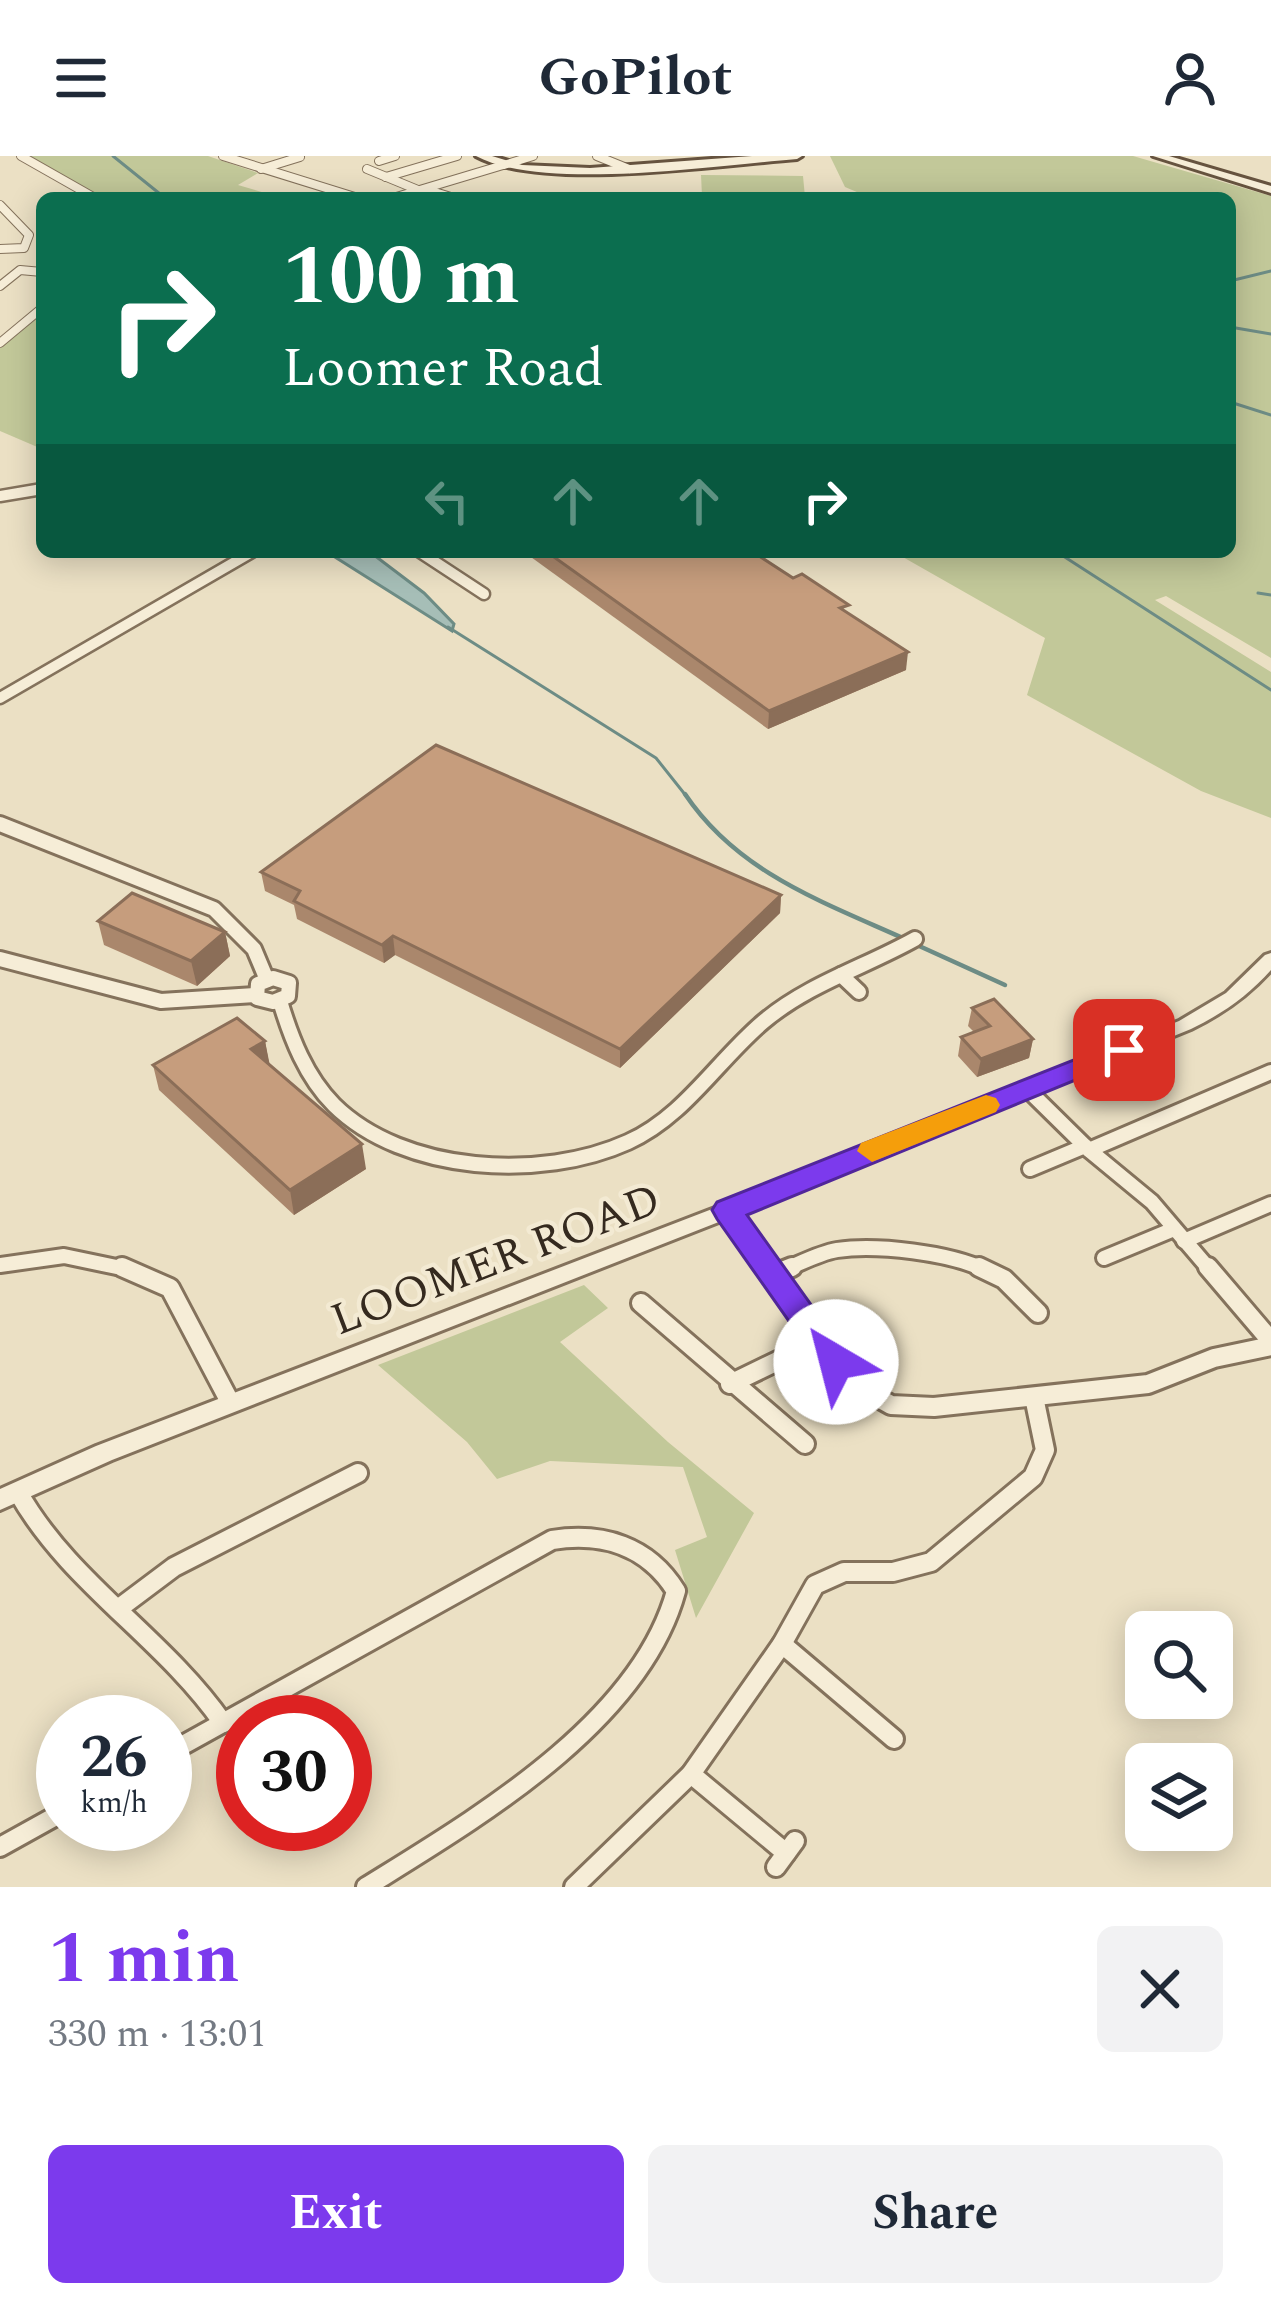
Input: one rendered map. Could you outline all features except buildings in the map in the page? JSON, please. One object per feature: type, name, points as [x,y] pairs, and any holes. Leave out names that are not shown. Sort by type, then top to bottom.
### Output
[{"type":"main road","points":[[482,156],[504,165],[567,171],[629,169],[663,161],[797,156]]},
{"type":"main road","points":[[1158,156],[1271,190]]},
{"type":"street","points":[[21,156],[84,192]]},
{"type":"street","points":[[223,156],[338,192]]},
{"type":"street","points":[[379,161],[395,156]]},
{"type":"street","points":[[386,177],[457,156]]},
{"type":"street","points":[[412,192],[533,156]]},
{"type":"street","points":[[597,156],[629,169]]},
{"type":"street","points":[[261,169],[300,158]]},
{"type":"street","points":[[367,169],[433,192]]},
{"type":"street","points":[[0,205],[29,235],[36,235]]},
{"type":"street","points":[[0,249],[24,248],[29,235]]},
{"type":"street","points":[[0,286],[20,270],[36,271]]},
{"type":"street","points":[[3,338],[36,313]]},
{"type":"street","points":[[0,496],[36,490]]},
{"type":"street","points":[[0,698],[242,558]]},
{"type":"street","points":[[430,558],[484,594]]},
{"type":"street","points":[[0,824],[214,909],[254,949],[267,980]]},
{"type":"street","points":[[280,1001],[314,1081],[346,1116],[374,1133],[433,1155],[480,1161],[561,1161],[626,1142],[656,1126],[688,1102],[763,1022],[805,992],[915,939]]},
{"type":"street","points":[[0,959],[161,1000],[255,995],[267,1002],[280,1001],[291,990],[289,983],[267,980],[258,985],[255,995]]},
{"type":"street","name":"LOOMER ROAD","points":[[9,1496],[230,1402],[727,1210],[1211,1014],[1246,988],[1271,959]]},
{"type":"street","points":[[841,975],[859,992]]},
{"type":"street","points":[[1030,1169],[1268,1078]]},
{"type":"street","points":[[727,1210],[852,1382],[891,1405],[934,1407],[1148,1384],[1214,1358],[1271,1343],[1130,1180],[1087,1148],[1027,1089]]},
{"type":"street","points":[[1104,1258],[1271,1204]]},
{"type":"street","points":[[772,1275],[832,1251],[853,1249],[960,1258],[1004,1280],[1038,1313]]},
{"type":"street","points":[[0,1265],[38,1256],[64,1256],[154,1279],[170,1288],[230,1402]]},
{"type":"street","points":[[641,1303],[805,1444]]},
{"type":"street","points":[[730,1384],[819,1341]]},
{"type":"street","points":[[574,1887],[691,1774],[782,1644],[815,1585],[844,1572],[893,1572],[931,1562],[1033,1477],[1045,1450],[1034,1397]]},
{"type":"street","points":[[118,1609],[174,1567],[358,1473]]},
{"type":"street","points":[[9,1496],[43,1536],[192,1678],[216,1713]]},
{"type":"street","points":[[273,1695],[552,1540],[586,1535],[602,1539],[658,1564],[676,1591],[672,1620],[613,1699],[504,1799],[366,1887]]},
{"type":"street","points":[[782,1644],[894,1738]]},
{"type":"street","points":[[691,1774],[786,1854]]},
{"type":"street","points":[[0,1847],[36,1827]]},
{"type":"green space","points":[[24,156],[208,156],[258,173],[238,185],[262,192],[87,192]]},
{"type":"green space","points":[[830,156],[1133,156],[1271,196],[1271,658],[1166,596],[1155,600],[1271,672],[1271,818],[1201,791],[1027,695],[1045,638],[905,558],[1236,558],[1236,192],[857,192],[845,187]]},
{"type":"green space","points":[[701,175],[803,176],[805,192],[702,192]]},
{"type":"green space","points":[[36,318],[36,446],[0,431],[0,348]]},
{"type":"green space","points":[[584,1285],[608,1308],[560,1342],[668,1442],[754,1513],[696,1618],[675,1550],[707,1537],[683,1467],[550,1461],[497,1479],[467,1442],[378,1365]]},
{"type":"water","points":[[336,558],[378,558],[424,593],[454,624],[452,631]]},
{"type":"waterway","points":[[113,156],[158,192]]},
{"type":"waterway","points":[[1236,280],[1271,271]]},
{"type":"waterway","points":[[1236,328],[1271,334]]},
{"type":"waterway","points":[[1236,404],[1271,415]]},
{"type":"waterway","points":[[1066,558],[1271,690]]},
{"type":"waterway","points":[[1258,593],[1271,595]]},
{"type":"waterway","points":[[448,627],[656,758],[687,797]]},
{"type":"waterway","points":[[685,794],[706,821],[756,865],[814,898],[907,940]]},
{"type":"waterway","points":[[917,945],[1005,985]]},
{"type":"slow traffic","points":[[872,1151],[986,1105]]},
{"type":"route","points":[[836,1362],[727,1210],[1124,1050]]}]
